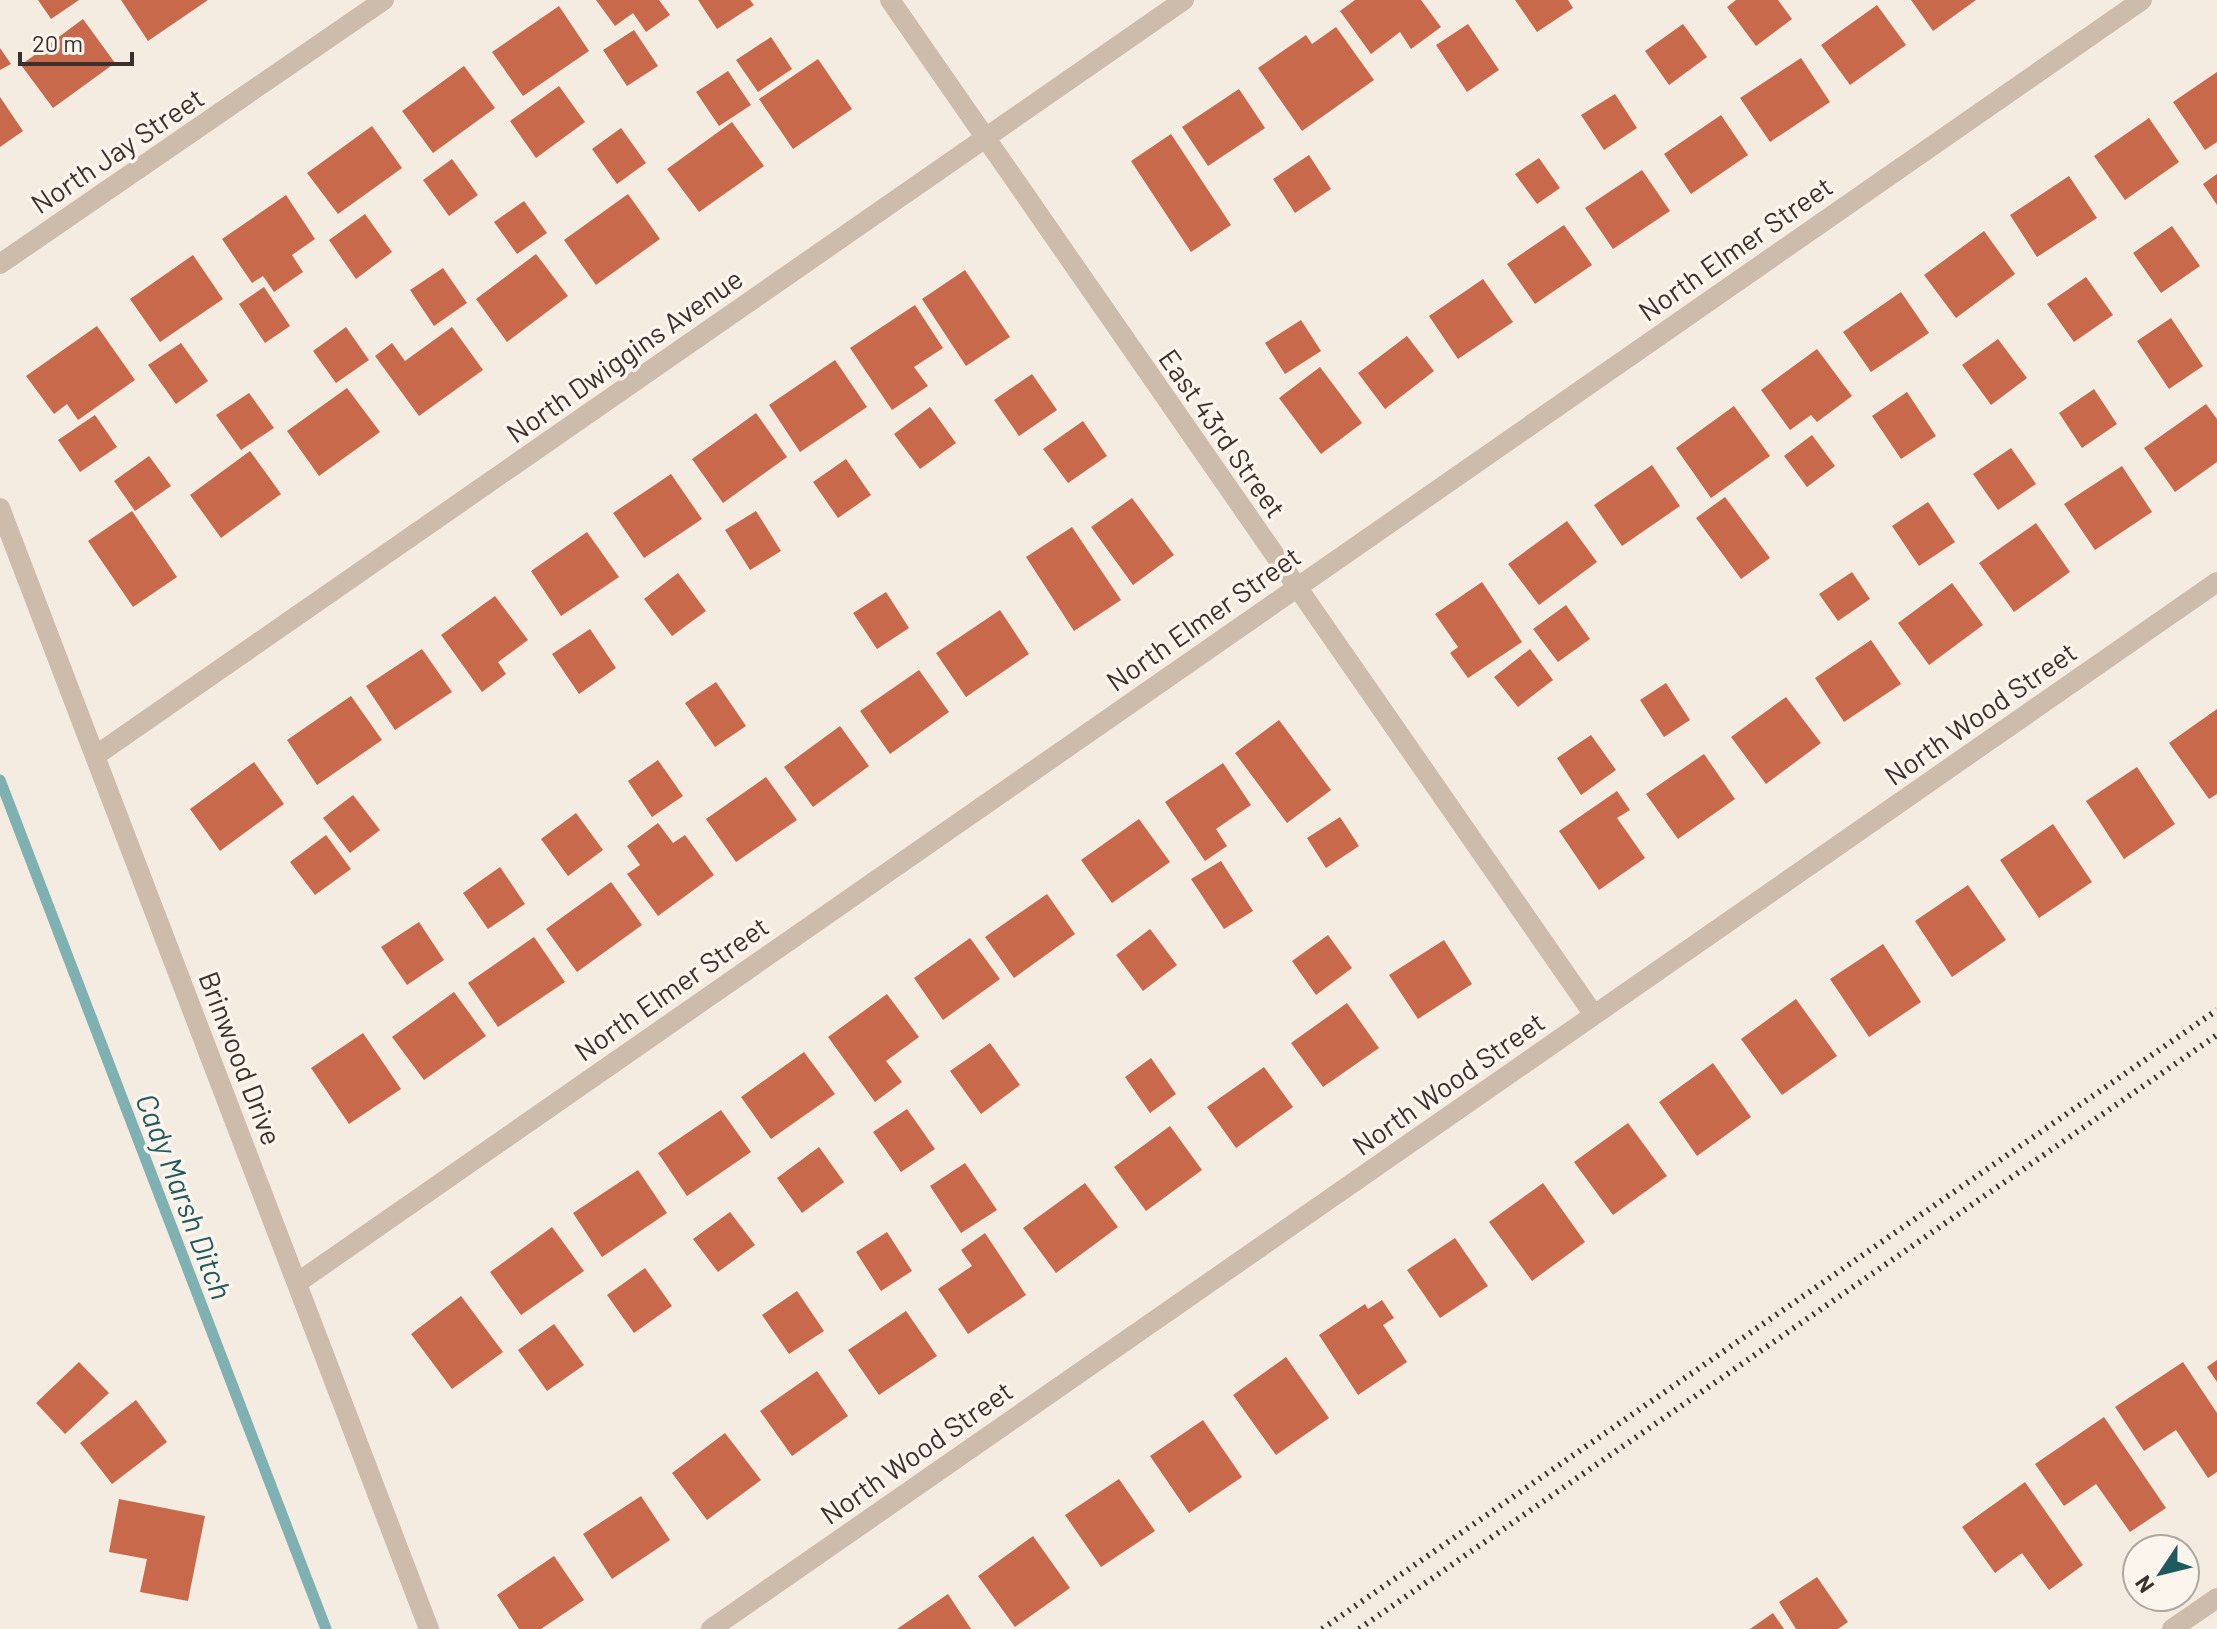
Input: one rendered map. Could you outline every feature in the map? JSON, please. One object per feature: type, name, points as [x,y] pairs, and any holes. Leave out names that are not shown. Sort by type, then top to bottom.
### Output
[{"type":"street","name":"North Jay Street","points":[[0,264],[384,0]]},
{"type":"street","name":"East 43rd Street","points":[[890,0],[1594,1015]]},
{"type":"street","name":"North Dwiggins Avenue","points":[[95,756],[1184,0]]},
{"type":"street","name":"North Elmer Street","points":[[297,1283],[2142,0]]},
{"type":"street","name":"Brinwood Drive","points":[[0,508],[429,1629]]},
{"type":"street","name":"North Wood Street","points":[[711,1629],[2217,582]]},
{"type":"street","points":[[2172,1629],[2217,1598]]},
{"type":"building","points":[[38,0],[79,0],[51,19]]},
{"type":"building","points":[[121,0],[208,0],[148,41]]},
{"type":"building","points":[[596,0],[659,0],[670,15],[646,32],[633,13],[615,26]]},
{"type":"building","points":[[698,0],[750,0],[754,5],[717,29]]},
{"type":"building","points":[[1355,0],[1421,0],[1441,27],[1411,49],[1400,32],[1371,54],[1340,11]]},
{"type":"building","points":[[1515,0],[1568,0],[1573,8],[1537,32]]},
{"type":"building","points":[[1736,0],[1778,0],[1792,19],[1756,46],[1727,7]]},
{"type":"building","points":[[1911,0],[1976,0],[1933,31]]},
{"type":"building","points":[[1877,5],[1906,45],[1850,85],[1821,45]]},
{"type":"building","points":[[559,6],[589,51],[523,96],[492,52]]},
{"type":"building","points":[[83,19],[115,63],[53,108],[21,65]]},
{"type":"building","points":[[1468,24],[1499,70],[1467,92],[1436,45]]},
{"type":"building","points":[[1683,24],[1707,57],[1669,85],[1645,51]]},
{"type":"building","points":[[1336,27],[1374,80],[1302,131],[1258,68],[1306,35],[1312,44]]},
{"type":"building","points":[[634,30],[658,66],[627,86],[603,50]]},
{"type":"building","points":[[771,37],[792,69],[758,92],[736,60]]},
{"type":"building","points":[[0,48],[11,64],[0,70]]},
{"type":"building","points":[[1801,58],[1830,102],[1770,142],[1740,98]]},
{"type":"building","points":[[818,59],[852,109],[793,149],[759,99]]},
{"type":"building","points":[[464,66],[495,108],[433,153],[402,111]]},
{"type":"building","points":[[728,71],[751,105],[719,126],[696,92]]},
{"type":"building","points":[[2217,72],[2217,142],[2205,150],[2173,102]]},
{"type":"building","points":[[559,86],[585,122],[536,158],[510,121]]},
{"type":"building","points":[[1239,89],[1265,128],[1208,166],[1182,127]]},
{"type":"building","points":[[1615,94],[1637,128],[1604,150],[1581,115]]},
{"type":"building","points":[[0,97],[23,131],[0,147]]},
{"type":"building","points":[[1721,115],[1748,155],[1691,194],[1664,154]]},
{"type":"building","points":[[2149,118],[2179,162],[2125,200],[2094,156]]},
{"type":"building","points":[[732,122],[764,166],[699,212],[667,169]]},
{"type":"building","points":[[372,126],[402,168],[338,214],[307,173]]},
{"type":"building","points":[[621,128],[646,163],[617,184],[592,149]]},
{"type":"building","points":[[1171,134],[1231,225],[1191,252],[1131,161]]},
{"type":"building","points":[[1309,155],[1331,189],[1295,213],[1273,179]]},
{"type":"building","points":[[1539,158],[1560,188],[1537,204],[1515,174]]},
{"type":"building","points":[[452,159],[478,195],[449,216],[423,180]]},
{"type":"building","points":[[1642,170],[1670,211],[1613,249],[1585,208]]},
{"type":"building","points":[[2217,174],[2217,205],[2203,184]]},
{"type":"building","points":[[2069,176],[2097,218],[2037,257],[2010,215]]},
{"type":"building","points":[[628,194],[660,239],[596,285],[564,240]]},
{"type":"building","points":[[286,195],[315,239],[292,255],[303,272],[274,292],[263,276],[252,283],[222,239]]},
{"type":"building","points":[[524,201],[547,233],[517,254],[494,222]]},
{"type":"building","points":[[365,214],[392,252],[356,279],[329,240]]},
{"type":"building","points":[[1564,225],[1592,265],[1535,304],[1507,264]]},
{"type":"building","points":[[2172,226],[2200,266],[2161,293],[2133,253]]},
{"type":"building","points":[[1984,231],[2015,274],[1956,318],[1924,275]]},
{"type":"building","points":[[536,254],[568,296],[507,342],[476,299]]},
{"type":"building","points":[[193,255],[223,299],[160,342],[130,299]]},
{"type":"building","points":[[443,268],[467,303],[434,326],[410,290]]},
{"type":"building","points":[[965,270],[1010,337],[966,366],[922,299]]},
{"type":"building","points":[[2086,277],[2113,315],[2074,342],[2047,304]]},
{"type":"building","points":[[1483,279],[1513,322],[1458,359],[1429,316]]},
{"type":"building","points":[[264,287],[290,326],[265,343],[239,304]]},
{"type":"building","points":[[1901,292],[1929,333],[1871,372],[1843,332]]},
{"type":"building","points":[[915,305],[943,348],[914,367],[928,386],[892,410],[850,348]]},
{"type":"building","points":[[2171,318],[2203,366],[2169,389],[2137,341]]},
{"type":"building","points":[[1301,320],[1321,351],[1285,374],[1265,343]]},
{"type":"building","points":[[97,326],[135,380],[78,420],[67,404],[54,414],[26,376]]},
{"type":"building","points":[[346,327],[369,360],[336,383],[313,351]]},
{"type":"building","points":[[452,327],[483,370],[419,416],[375,356],[392,343],[405,361]]},
{"type":"building","points":[[1407,336],[1434,371],[1385,409],[1358,373]]},
{"type":"building","points":[[1998,339],[2027,378],[1991,405],[1962,365]]},
{"type":"building","points":[[181,343],[208,381],[176,404],[148,365]]},
{"type":"building","points":[[1817,349],[1852,396],[1817,422],[1811,415],[1790,430],[1761,390]]},
{"type":"building","points":[[835,360],[867,407],[800,452],[769,405]]},
{"type":"building","points":[[1320,367],[1362,423],[1321,454],[1279,398]]},
{"type":"building","points":[[1032,374],[1057,410],[1019,436],[994,400]]},
{"type":"building","points":[[347,388],[380,432],[319,476],[287,431]]},
{"type":"building","points":[[2094,389],[2117,424],[2082,448],[2059,413]]},
{"type":"building","points":[[1907,392],[1936,436],[1901,459],[1872,416]]},
{"type":"building","points":[[249,393],[274,428],[241,450],[216,415]]},
{"type":"building","points":[[2206,404],[2217,419],[2217,462],[2175,492],[2144,448]]},
{"type":"building","points":[[1734,406],[1770,456],[1711,498],[1676,448]]},
{"type":"building","points":[[930,407],[956,443],[920,469],[894,434]]},
{"type":"building","points":[[756,413],[787,457],[723,503],[692,459]]},
{"type":"building","points":[[95,415],[117,447],[80,472],[58,440]]},
{"type":"building","points":[[1083,421],[1107,456],[1068,483],[1043,449]]},
{"type":"building","points":[[1812,435],[1835,466],[1807,487],[1784,456]]},
{"type":"building","points":[[2011,448],[2036,484],[1998,510],[1973,474]]},
{"type":"building","points":[[250,451],[281,494],[221,538],[190,495]]},
{"type":"building","points":[[149,456],[171,486],[135,511],[114,481]]},
{"type":"building","points":[[846,459],[871,495],[838,518],[813,482]]},
{"type":"building","points":[[1652,465],[1680,506],[1622,546],[1594,505]]},
{"type":"building","points":[[2122,466],[2152,512],[2095,550],[2064,504]]},
{"type":"building","points":[[671,474],[702,519],[644,558],[613,513]]},
{"type":"building","points":[[1725,497],[1770,558],[1741,579],[1696,518]]},
{"type":"building","points":[[1132,498],[1174,555],[1133,585],[1091,527]]},
{"type":"building","points":[[1928,502],[1955,542],[1919,566],[1892,526]]},
{"type":"building","points":[[132,511],[177,577],[133,607],[88,541]]},
{"type":"building","points":[[756,511],[781,551],[750,570],[725,530]]},
{"type":"building","points":[[1567,521],[1597,562],[1539,605],[1508,564]]},
{"type":"building","points":[[2036,523],[2070,572],[2014,612],[1979,563]]},
{"type":"building","points":[[1072,527],[1121,600],[1074,631],[1026,557]]},
{"type":"building","points":[[587,532],[619,577],[561,616],[531,571]]},
{"type":"building","points":[[1852,572],[1870,599],[1838,621],[1819,594]]},
{"type":"building","points":[[678,573],[706,611],[672,636],[644,599]]},
{"type":"building","points":[[1482,582],[1522,642],[1468,678],[1450,653],[1458,647],[1435,614]]},
{"type":"building","points":[[1952,583],[1983,625],[1929,665],[1898,623]]},
{"type":"building","points":[[886,592],[909,628],[877,649],[853,613]]},
{"type":"building","points":[[495,596],[528,640],[498,662],[506,674],[482,692],[441,635]]},
{"type":"building","points":[[1566,605],[1590,639],[1558,662],[1533,629]]},
{"type":"building","points":[[1000,610],[1029,654],[966,697],[936,653]]},
{"type":"building","points":[[590,629],[616,668],[579,694],[552,654]]},
{"type":"building","points":[[1871,640],[1901,684],[1844,722],[1815,678]]},
{"type":"building","points":[[422,649],[452,692],[395,730],[366,686]]},
{"type":"building","points":[[1530,649],[1553,680],[1518,707],[1494,677]]},
{"type":"building","points":[[919,670],[949,712],[890,754],[860,711]]},
{"type":"building","points":[[716,682],[746,726],[715,747],[685,703]]},
{"type":"building","points":[[1666,683],[1690,720],[1664,737],[1640,700]]},
{"type":"building","points":[[351,696],[382,740],[317,785],[287,740]]},
{"type":"building","points":[[1786,697],[1821,743],[1766,784],[1731,737]]},
{"type":"building","points":[[2217,709],[2217,794],[2209,799],[2169,743]]},
{"type":"building","points":[[1279,720],[1331,790],[1287,823],[1235,753]]},
{"type":"building","points":[[840,726],[869,766],[813,807],[784,767]]},
{"type":"building","points":[[1591,735],[1616,770],[1581,795],[1557,758]]},
{"type":"building","points":[[1704,754],[1735,799],[1678,839],[1646,794]]},
{"type":"building","points":[[658,760],[683,796],[652,817],[628,781]]},
{"type":"building","points":[[254,762],[284,804],[220,851],[190,809]]},
{"type":"building","points":[[1223,763],[1251,805],[1216,829],[1227,846],[1205,861],[1165,802]]},
{"type":"building","points":[[2137,767],[2175,824],[2124,859],[2086,801]]},
{"type":"building","points":[[766,777],[797,820],[736,862],[706,819]]},
{"type":"building","points":[[1617,791],[1630,810],[1617,818],[1645,858],[1599,890],[1559,831]]},
{"type":"building","points":[[353,795],[380,830],[350,853],[323,818]]},
{"type":"building","points":[[576,813],[603,850],[568,876],[541,839]]},
{"type":"building","points":[[1340,817],[1359,846],[1326,868],[1307,838]]},
{"type":"building","points":[[1139,819],[1170,862],[1112,903],[1081,860]]},
{"type":"building","points":[[658,823],[673,843],[685,835],[714,875],[658,916],[627,874],[640,865],[627,846]]},
{"type":"building","points":[[2053,824],[2092,882],[2039,918],[2000,860]]},
{"type":"building","points":[[326,835],[351,869],[315,895],[290,862]]},
{"type":"building","points":[[1221,861],[1253,911],[1224,929],[1191,879]]},
{"type":"building","points":[[500,867],[525,904],[488,929],[463,893]]},
{"type":"building","points":[[611,882],[642,925],[577,972],[546,929]]},
{"type":"building","points":[[1968,885],[2006,940],[1952,977],[1915,921]]},
{"type":"building","points":[[1047,894],[1075,934],[1014,978],[985,937]]},
{"type":"building","points":[[419,922],[444,960],[407,985],[381,947]]},
{"type":"building","points":[[1150,929],[1177,965],[1143,991],[1116,955]]},
{"type":"building","points":[[1328,935],[1352,968],[1316,995],[1292,961]]},
{"type":"building","points":[[534,937],[565,982],[498,1027],[468,983]]},
{"type":"building","points":[[970,938],[1000,979],[943,1020],[914,978]]},
{"type":"building","points":[[1444,940],[1472,984],[1418,1019],[1389,975]]},
{"type":"building","points":[[1883,944],[1921,1002],[1869,1037],[1830,979]]},
{"type":"building","points":[[454,992],[486,1036],[424,1080],[392,1037]]},
{"type":"building","points":[[887,994],[919,1037],[886,1061],[902,1082],[875,1102],[828,1037]]},
{"type":"building","points":[[1796,999],[1837,1056],[1782,1095],[1741,1039]]},
{"type":"building","points":[[1347,1003],[1379,1048],[1323,1087],[1291,1043]]},
{"type":"building","points":[[363,1033],[401,1089],[349,1124],[311,1068]]},
{"type":"building","points":[[990,1043],[1020,1085],[981,1114],[950,1071]]},
{"type":"building","points":[[804,1052],[835,1094],[771,1139],[741,1097]]},
{"type":"building","points":[[1151,1058],[1176,1094],[1150,1113],[1125,1077]]},
{"type":"building","points":[[1713,1063],[1751,1117],[1697,1156],[1659,1102]]},
{"type":"building","points":[[1264,1067],[1293,1107],[1236,1148],[1207,1107]]},
{"type":"building","points":[[907,1109],[935,1149],[901,1172],[873,1132]]},
{"type":"building","points":[[721,1110],[751,1152],[687,1196],[658,1153]]},
{"type":"building","points":[[1628,1123],[1667,1176],[1613,1215],[1574,1162]]},
{"type":"building","points":[[1170,1126],[1202,1170],[1146,1211],[1114,1167]]},
{"type":"building","points":[[819,1147],[844,1182],[802,1213],[777,1178]]},
{"type":"building","points":[[965,1163],[997,1210],[961,1233],[930,1186]]},
{"type":"building","points":[[638,1170],[667,1213],[602,1257],[573,1213]]},
{"type":"building","points":[[1085,1183],[1118,1227],[1056,1273],[1023,1228]]},
{"type":"building","points":[[1543,1183],[1585,1242],[1532,1281],[1489,1222]]},
{"type":"building","points":[[730,1212],[755,1245],[718,1272],[693,1239]]},
{"type":"building","points":[[552,1227],[584,1271],[521,1315],[490,1272]]},
{"type":"building","points":[[887,1232],[912,1271],[881,1291],[856,1252]]},
{"type":"building","points":[[985,1233],[1026,1295],[968,1334],[938,1289],[972,1266],[961,1250]]},
{"type":"building","points":[[1455,1238],[1488,1286],[1440,1318],[1407,1270]]},
{"type":"building","points":[[645,1268],[672,1306],[634,1333],[607,1295]]},
{"type":"building","points":[[797,1291],[824,1331],[789,1354],[762,1315]]},
{"type":"building","points":[[461,1296],[503,1352],[452,1389],[411,1334]]},
{"type":"building","points":[[1382,1300],[1394,1318],[1383,1325],[1407,1362],[1358,1395],[1319,1335],[1365,1304],[1368,1309]]},
{"type":"building","points":[[906,1311],[937,1356],[879,1395],[848,1350]]},
{"type":"building","points":[[554,1324],[584,1365],[547,1391],[518,1350]]},
{"type":"building","points":[[1286,1357],[1329,1418],[1276,1455],[1233,1395]]},
{"type":"building","points":[[2217,1360],[2217,1382],[2207,1367]]},
{"type":"building","points":[[79,1362],[109,1393],[65,1434],[36,1403]]},
{"type":"building","points":[[2183,1362],[2217,1413],[2217,1472],[2208,1478],[2176,1430],[2144,1451],[2115,1407]]},
{"type":"building","points":[[817,1371],[848,1416],[792,1456],[760,1411]]},
{"type":"building","points":[[136,1400],[167,1442],[112,1484],[80,1443]]},
{"type":"building","points":[[2104,1417],[2166,1508],[2130,1532],[2096,1484],[2064,1506],[2035,1464]]},
{"type":"building","points":[[1203,1420],[1242,1477],[1189,1513],[1150,1456]]},
{"type":"building","points":[[725,1433],[761,1480],[707,1520],[672,1473]]},
{"type":"building","points":[[1119,1479],[1155,1531],[1101,1567],[1065,1515]]},
{"type":"building","points":[[2025,1482],[2083,1565],[2049,1590],[2022,1553],[1995,1573],[1962,1527]]},
{"type":"building","points":[[641,1496],[670,1540],[612,1579],[583,1534]]},
{"type":"building","points":[[119,1499],[205,1516],[188,1601],[140,1592],[147,1559],[109,1552]]},
{"type":"building","points":[[1033,1536],[1070,1588],[1015,1627],[978,1576]]},
{"type":"building","points":[[554,1556],[584,1600],[541,1629],[519,1629],[497,1595]]},
{"type":"building","points":[[1817,1577],[1848,1622],[1838,1629],[1796,1629],[1779,1602]]},
{"type":"building","points":[[948,1594],[971,1629],[897,1629]]},
{"type":"building","points":[[1773,1613],[1784,1629],[1750,1629]]},
{"type":"waterway","name":"Cady Marsh Ditch","points":[[0,780],[326,1629]]},
{"type":"railway","points":[[1322,1629],[2217,1010]]},
{"type":"railway","points":[[1359,1629],[2217,1035]]}]
